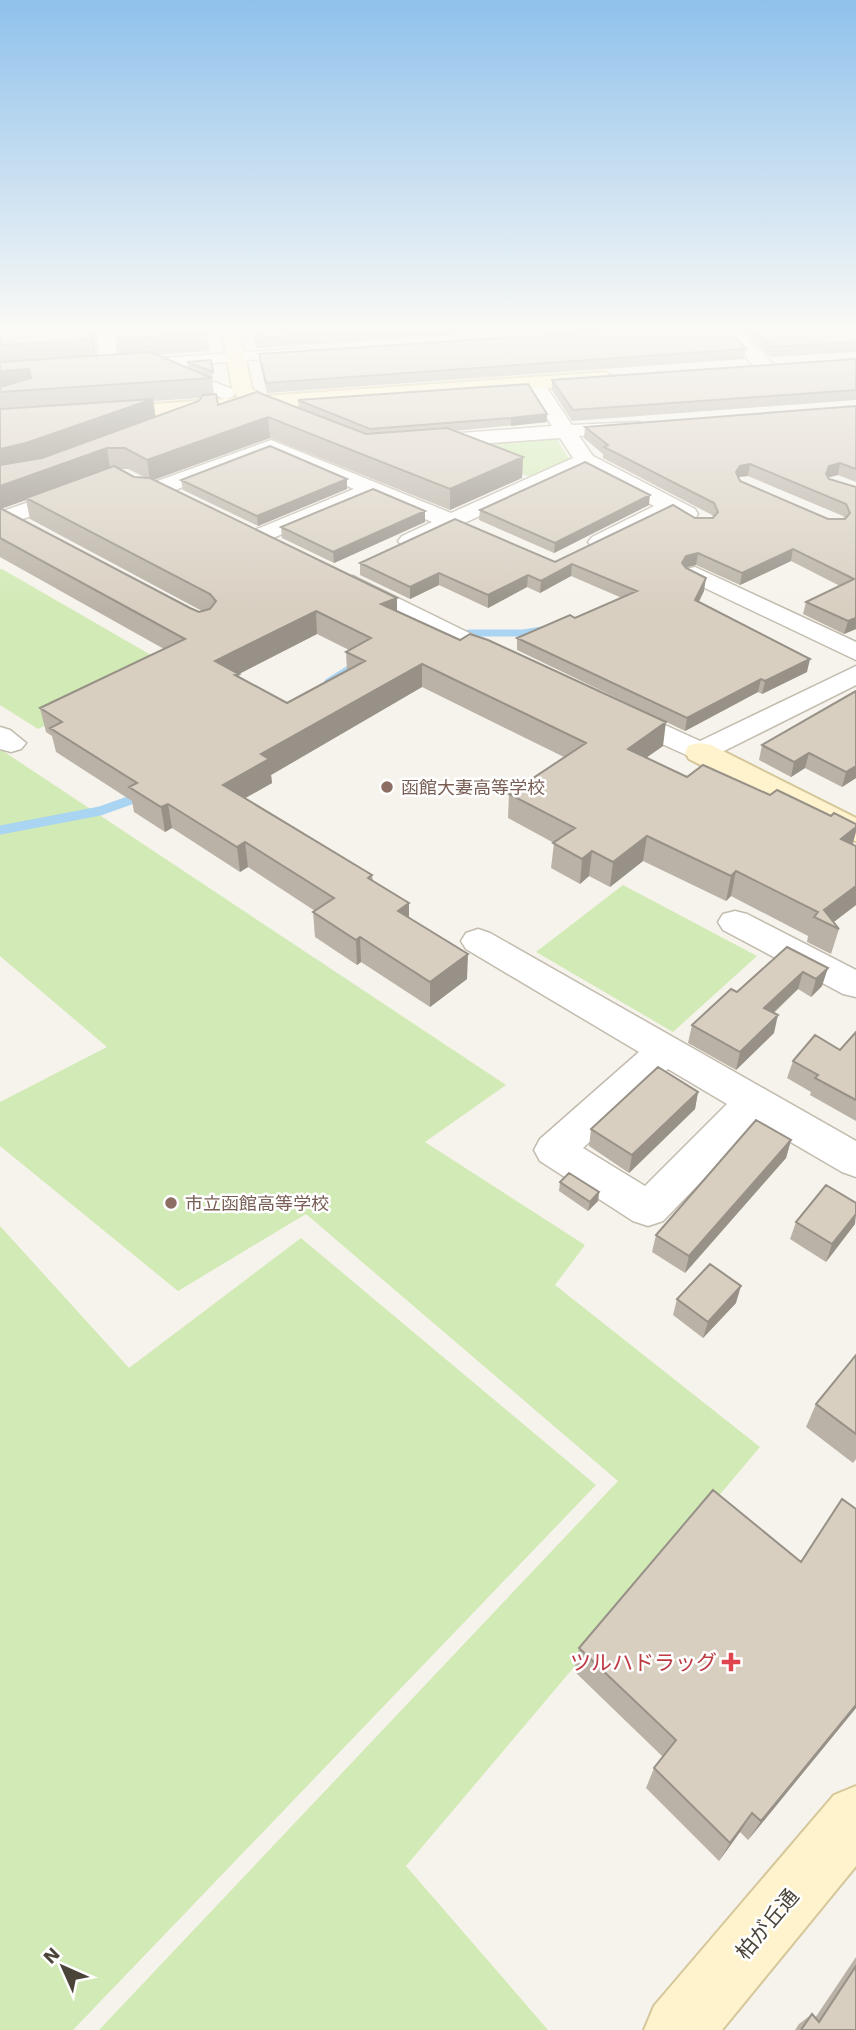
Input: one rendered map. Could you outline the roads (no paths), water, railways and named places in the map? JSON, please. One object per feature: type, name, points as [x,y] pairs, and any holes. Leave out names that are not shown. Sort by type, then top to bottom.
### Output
[{"type":"street","points":[[153,430],[174,422]]},
{"type":"street","points":[[559,422],[585,460],[703,522]]},
{"type":"street","points":[[408,443],[652,425]]},
{"type":"street","points":[[182,501],[148,487],[271,446],[480,531]]},
{"type":"street","points":[[394,548],[585,460]]},
{"type":"street","points":[[3,519],[94,486]]},
{"type":"street","points":[[258,537],[373,488]]},
{"type":"street","points":[[578,553],[671,506]]},
{"type":"street","points":[[3,519],[30,531]]},
{"type":"street","points":[[233,525],[291,553]]},
{"type":"street","points":[[359,564],[336,574],[530,673]]},
{"type":"street","points":[[695,574],[856,652]]},
{"type":"street","points":[[700,752],[850,683]]},
{"type":"street","points":[[601,707],[852,825]]},
{"type":"street","points":[[735,922],[856,985]]},
{"type":"street","points":[[478,941],[856,1161]]},
{"type":"street","points":[[665,1050],[554,1150],[648,1209],[754,1101]]},
{"type":"street","name":"柏が丘通","points":[[678,2030],[856,1817]]},
{"type":"waterway","points":[[469,633],[523,633],[542,630]]},
{"type":"waterway","points":[[328,682],[357,664]]},
{"type":"waterway","points":[[0,830],[100,811],[142,796]]},
{"type":"place","name":"函館大妻高等学校","points":[[387,787]]},
{"type":"place","name":"市立函館高等学校","points":[[171,1203]]},
{"type":"place","name":"ツルハドラッグ","points":[[731,1662]]}]
